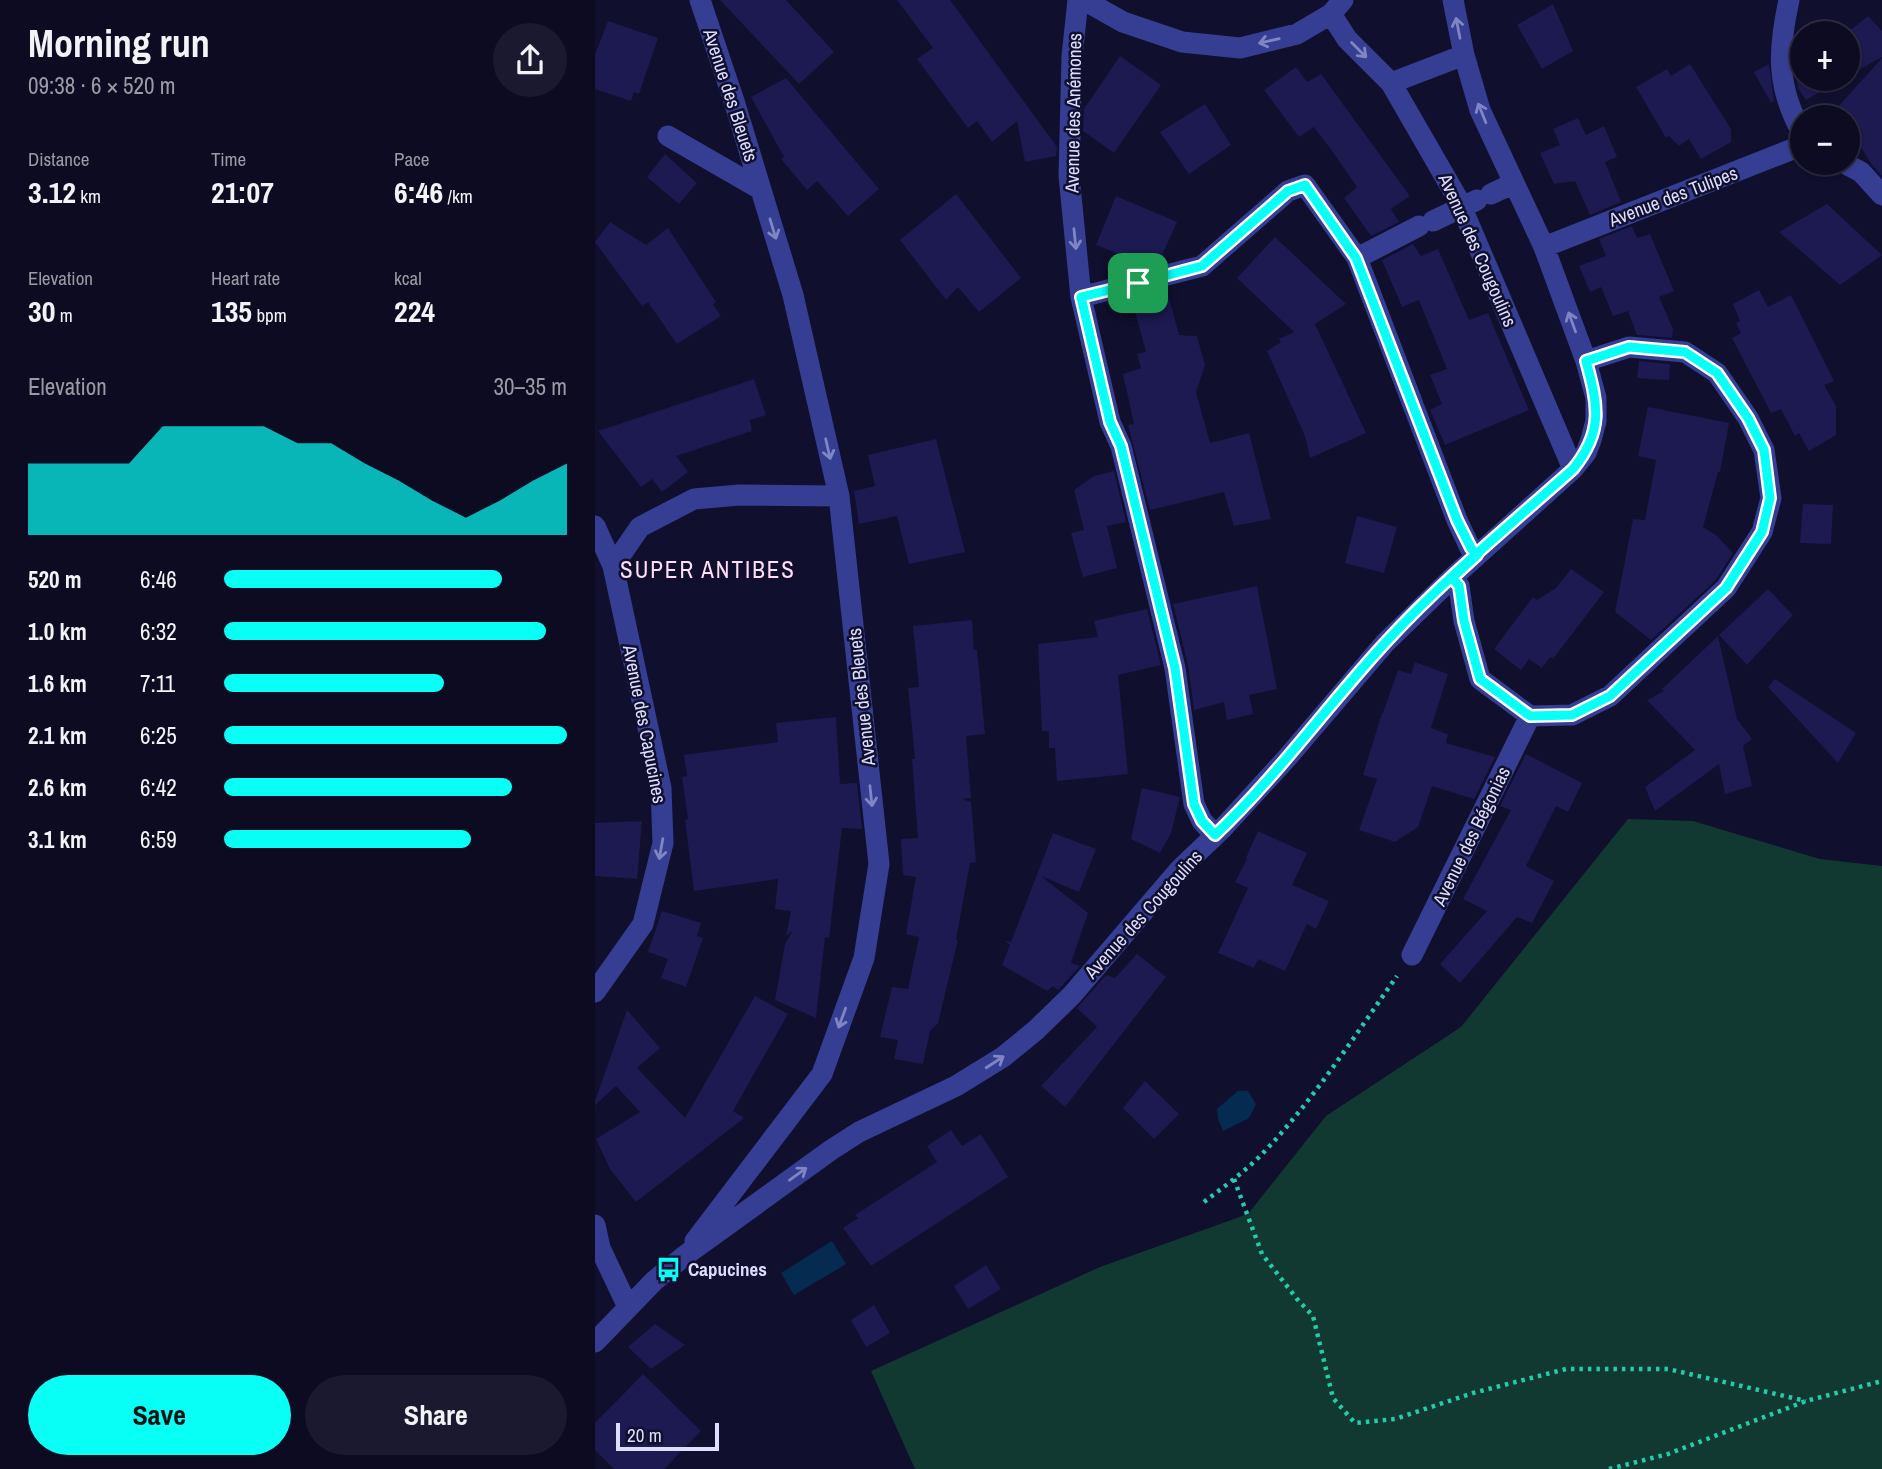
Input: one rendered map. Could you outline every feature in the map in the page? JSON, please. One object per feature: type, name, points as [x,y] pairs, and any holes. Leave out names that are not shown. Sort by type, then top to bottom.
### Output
[{"type":"street","name":"Avenue des Bleuets","points":[[683,1257],[822,1074],[864,958],[879,864],[839,496],[793,295],[700,0]]},
{"type":"street","name":"Avenue des Anémones","points":[[1078,0],[1072,56],[1069,176],[1081,297],[1110,422],[1121,446],[1175,668],[1194,804],[1202,821],[1215,835]]},
{"type":"street","points":[[1084,0],[1123,22],[1182,42],[1240,48],[1297,34],[1337,7]]},
{"type":"street","name":"Avenue des Cougoulins","points":[[683,1257],[831,1150],[859,1132],[956,1086],[1003,1057],[1036,1030],[1072,995],[1180,869],[1286,759],[1385,643],[1452,578],[1573,469],[1586,453],[1596,421],[1596,398],[1586,361],[1544,247],[1481,110],[1464,55],[1453,0]]},
{"type":"street","points":[[1789,0],[1783,28],[1781,72],[1790,110]]},
{"type":"street","name":"Avenue des Cougoulins","points":[[1337,7],[1347,39],[1391,83],[1477,200],[1573,469]]},
{"type":"street","points":[[1391,83],[1464,55]]},
{"type":"street","name":"Avenue des Bleuets","points":[[668,136],[761,190]]},
{"type":"street","name":"Avenue des Tulipes","points":[[1544,247],[1790,150]]},
{"type":"street","points":[[1860,171],[1882,195]]},
{"type":"street","points":[[1356,258],[1514,183]]},
{"type":"street","points":[[1081,297],[1202,266],[1288,191],[1305,185],[1356,258],[1457,520],[1477,555]]},
{"type":"street","points":[[1452,578],[1459,586],[1464,621],[1480,679],[1530,716],[1572,715],[1610,696],[1726,588],[1762,532],[1770,498],[1764,450],[1748,418],[1717,373],[1685,352],[1629,347],[1586,361]]},
{"type":"street","points":[[613,565],[640,527],[694,499],[739,495],[839,496]]},
{"type":"street","name":"Avenue des Capucines","points":[[595,526],[613,565],[661,788],[663,844],[643,924],[595,992]]},
{"type":"street","name":"Avenue des Bégonias","points":[[1412,955],[1530,716]]},
{"type":"street","points":[[741,1179],[760,1201]]},
{"type":"street","points":[[595,1225],[600,1248],[628,1307]]},
{"type":"street","points":[[595,1342],[654,1281],[683,1257]]},
{"type":"path","points":[[1204,1202],[1264,1152],[1304,1104],[1412,955]]},
{"type":"path","points":[[1234,1179],[1262,1254],[1313,1317],[1333,1398],[1355,1423],[1395,1419],[1473,1394],[1566,1370],[1668,1369],[1806,1401]]},
{"type":"path","points":[[1609,1469],[1668,1454],[1806,1401],[1882,1381]]},
{"type":"green space","points":[[1628,819],[1693,821],[1820,859],[1882,866],[1882,1469],[915,1469],[871,1371],[1100,1267],[1248,1214],[1326,1116],[1461,1027]]},
{"type":"water","points":[[1238,1091],[1248,1091],[1256,1104],[1249,1118],[1223,1131],[1217,1109]]},
{"type":"water","points":[[832,1241],[846,1264],[794,1295],[781,1273]]},
{"type":"building","points":[[720,0],[786,0],[834,52],[799,84]]},
{"type":"building","points":[[897,0],[950,0],[1057,147],[1056,156],[1025,162],[1017,121],[992,142],[977,121],[968,128],[917,59],[933,48]]},
{"type":"building","points":[[1553,4],[1573,51],[1542,69],[1517,25]]},
{"type":"building","points":[[1868,16],[1882,31],[1882,57],[1860,69],[1860,22]]},
{"type":"building","points":[[608,21],[658,38],[639,94],[634,92],[631,101],[595,89],[595,55]]},
{"type":"building","points":[[1120,56],[1161,85],[1114,153],[1083,131],[1084,109]]},
{"type":"building","points":[[1882,58],[1882,176],[1860,146],[1860,105],[1840,105],[1852,91],[1860,91],[1860,82]]},
{"type":"building","points":[[1690,64],[1731,129],[1731,142],[1701,159],[1689,139],[1679,146],[1669,136],[1666,138],[1636,87],[1667,69],[1671,76]]},
{"type":"building","points":[[1769,64],[1774,101],[1771,103],[1754,72]]},
{"type":"building","points":[[1296,67],[1307,82],[1321,74],[1410,196],[1391,209],[1399,222],[1371,236],[1344,198],[1357,187],[1335,155],[1314,127],[1299,137],[1264,90]]},
{"type":"building","points":[[786,78],[879,189],[848,216],[817,181],[807,190],[781,159],[784,157],[751,97]]},
{"type":"building","points":[[1800,91],[1822,91],[1806,100]]},
{"type":"building","points":[[1205,104],[1231,145],[1189,174],[1160,132]]},
{"type":"building","points":[[1578,118],[1586,135],[1604,126],[1617,157],[1605,162],[1621,202],[1590,215],[1575,181],[1554,184],[1540,153],[1560,145],[1553,129]]},
{"type":"building","points":[[665,154],[697,183],[679,204],[647,177]]},
{"type":"building","points":[[956,194],[1021,278],[979,312],[958,287],[946,300],[900,240]]},
{"type":"building","points":[[1116,196],[1177,222],[1158,264],[1150,266],[1096,245]]},
{"type":"building","points":[[1827,204],[1882,255],[1840,285],[1779,232]]},
{"type":"building","points":[[610,222],[646,245],[668,228],[716,302],[713,304],[721,316],[677,344],[648,302],[642,306],[595,242]]},
{"type":"building","points":[[1632,226],[1637,238],[1650,234],[1674,291],[1659,297],[1673,329],[1672,338],[1637,335],[1628,311],[1613,316],[1601,287],[1590,292],[1579,266],[1606,256],[1599,239]]},
{"type":"building","points":[[1275,237],[1346,304],[1315,324],[1366,433],[1310,458],[1305,436],[1267,351],[1281,342],[1279,339],[1294,332],[1237,278]]},
{"type":"building","points":[[1413,244],[1421,256],[1438,249],[1469,320],[1488,313],[1529,410],[1445,445],[1430,410],[1442,404],[1430,375],[1447,369],[1419,300],[1402,307],[1382,260]]},
{"type":"building","points":[[1759,290],[1768,307],[1791,295],[1834,381],[1824,385],[1836,406],[1836,435],[1809,451],[1799,433],[1795,436],[1781,409],[1771,413],[1732,338],[1741,333],[1736,323],[1740,321],[1733,304]]},
{"type":"building","points":[[1169,298],[1179,335],[1197,336],[1205,365],[1196,392],[1210,443],[1249,433],[1271,519],[1234,526],[1224,492],[1150,510],[1128,425],[1134,424],[1123,374],[1141,368],[1137,354],[1146,352],[1134,308]]},
{"type":"building","points":[[1639,361],[1670,364],[1669,380],[1637,378]]},
{"type":"building","points":[[754,379],[766,415],[750,420],[752,431],[676,456],[688,472],[662,492],[652,479],[641,487],[598,431]]},
{"type":"building","points":[[1648,407],[1729,423],[1720,472],[1703,527],[1716,535],[1733,553],[1716,580],[1651,640],[1615,612],[1633,519],[1645,520],[1656,460],[1638,456]]},
{"type":"building","points":[[936,439],[965,552],[909,564],[897,516],[859,524],[854,491],[875,486],[868,455]]},
{"type":"building","points":[[1114,471],[1126,522],[1107,526],[1117,568],[1083,577],[1071,533],[1084,530],[1074,490],[1094,476]]},
{"type":"building","points":[[1803,504],[1833,505],[1831,544],[1800,543]]},
{"type":"building","points":[[1357,516],[1397,527],[1384,573],[1345,563]]},
{"type":"building","points":[[1571,569],[1604,592],[1553,659],[1550,657],[1542,668],[1529,659],[1521,670],[1494,649],[1533,597],[1537,600],[1556,588]]},
{"type":"building","points":[[1257,586],[1277,689],[1249,695],[1253,714],[1227,720],[1224,702],[1194,710],[1188,665],[1173,604]]},
{"type":"building","points":[[1768,589],[1793,615],[1747,665],[1719,635]]},
{"type":"building","points":[[1147,609],[1161,665],[1118,675],[1128,774],[1057,781],[1055,748],[1049,748],[1049,731],[1042,731],[1038,644],[1098,637],[1094,621]]},
{"type":"building","points":[[972,620],[985,734],[966,736],[971,798],[962,799],[971,802],[976,862],[970,863],[958,940],[938,1023],[930,1031],[923,1064],[894,1059],[898,1040],[880,1037],[892,987],[908,989],[919,937],[906,934],[916,877],[903,875],[901,839],[918,838],[912,759],[915,759],[908,688],[919,687],[913,626]]},
{"type":"building","points":[[1718,636],[1737,719],[1752,739],[1743,746],[1752,786],[1725,794],[1719,764],[1655,811],[1645,787],[1695,750],[1647,700],[1664,691],[1662,689]]},
{"type":"building","points":[[1415,662],[1448,674],[1431,728],[1448,734],[1446,743],[1495,757],[1474,799],[1432,786],[1418,827],[1395,842],[1359,830],[1377,779],[1363,775],[1398,670],[1411,674]]},
{"type":"building","points":[[1775,679],[1856,733],[1838,763],[1768,687]]},
{"type":"building","points":[[836,717],[840,784],[857,783],[862,829],[842,828],[816,1018],[775,1000],[785,944],[793,930],[786,936],[791,911],[775,909],[778,879],[694,891],[682,777],[687,776],[684,755],[778,742],[776,723]]},
{"type":"building","points":[[1526,754],[1582,783],[1568,812],[1556,806],[1526,866],[1554,881],[1532,923],[1517,917],[1460,983],[1440,964],[1487,911],[1463,899],[1511,810],[1500,806]]},
{"type":"building","points":[[1142,788],[1180,797],[1171,833],[1160,853],[1131,839]]},
{"type":"building","points":[[642,821],[637,879],[595,876],[595,823]]},
{"type":"building","points":[[1258,831],[1307,853],[1292,885],[1329,901],[1316,929],[1307,924],[1285,971],[1258,959],[1254,968],[1218,953],[1248,888],[1235,882]]},
{"type":"building","points":[[1053,833],[1096,849],[1079,892],[1041,876],[1088,913],[1071,963],[1080,966],[1058,990],[1053,986],[1047,991],[1002,965],[1010,945],[1004,940],[1011,942]]},
{"type":"building","points":[[662,911],[701,923],[697,936],[703,938],[686,987],[661,978],[668,959],[648,952]]},
{"type":"building","points":[[1137,954],[1166,977],[1065,1107],[1041,1086],[1097,1027],[1077,1008],[1106,975],[1115,978]]},
{"type":"building","points":[[755,996],[788,1014],[733,1111],[744,1118],[636,1202],[610,1169],[596,1139],[640,1112],[616,1086],[595,1105],[627,1010],[660,1048],[637,1068],[685,1118]]},
{"type":"building","points":[[1145,1081],[1179,1114],[1154,1139],[1123,1108]]},
{"type":"building","points":[[951,1130],[962,1146],[981,1134],[1008,1177],[871,1266],[843,1228],[858,1218],[855,1215],[937,1162],[927,1146]]},
{"type":"building","points":[[986,1265],[1001,1289],[968,1309],[954,1286]]},
{"type":"building","points":[[874,1305],[890,1333],[866,1347],[851,1320]]},
{"type":"building","points":[[655,1324],[685,1345],[651,1369],[628,1347]]},
{"type":"building","points":[[643,1374],[701,1431],[664,1469],[614,1469],[595,1450],[595,1423]]},
{"type":"place","name":"Capucines","points":[[668,1269]]},
{"type":"district","name":"SUPER ANTIBES","points":[[708,570]]},
{"type":"route","points":[[1138,283],[1081,297],[1110,422],[1121,446],[1175,668],[1194,804],[1202,821],[1215,835],[1286,759],[1385,643],[1452,578],[1573,469],[1586,453],[1596,421],[1596,398],[1586,361],[1629,347],[1685,352],[1717,373],[1748,418],[1764,450],[1770,498],[1762,532],[1726,588],[1610,696],[1572,715],[1530,716],[1480,679],[1464,621],[1459,586],[1452,578],[1477,555],[1457,520],[1356,258],[1305,185],[1288,191],[1202,266],[1138,283]]}]
